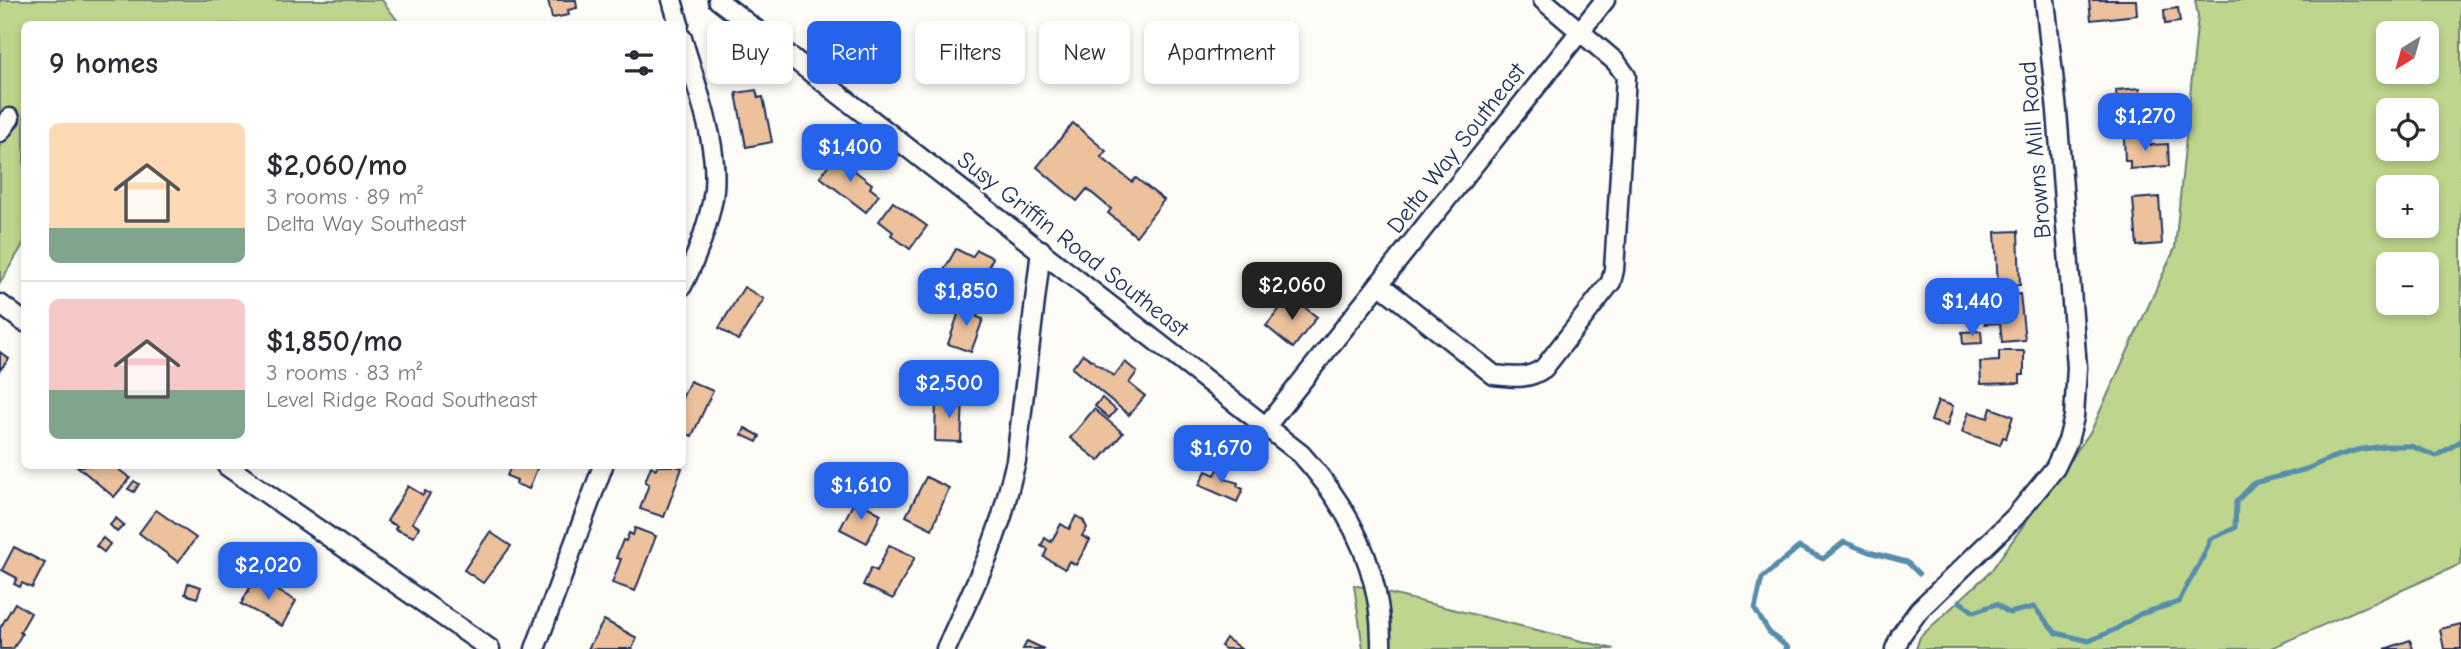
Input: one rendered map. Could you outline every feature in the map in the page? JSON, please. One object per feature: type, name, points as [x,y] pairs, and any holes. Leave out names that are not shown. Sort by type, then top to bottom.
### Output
[{"type":"street","points":[[672,0],[678,21]]},
{"type":"street","name":"Susy Griffin Road Southeast","points":[[718,0],[1301,454],[1326,482],[1353,525],[1372,576],[1382,629],[1381,649]]},
{"type":"street","points":[[1379,284],[1493,375],[1533,377],[1544,368],[1611,282],[1614,270],[1626,76],[1616,62],[1543,0]]},
{"type":"street","name":"Delta Way Southeast","points":[[1267,425],[1605,0]]},
{"type":"street","name":"Browns Mill Road","points":[[1895,649],[1901,635],[1919,610],[2015,517],[2055,468],[2068,441],[2074,417],[2077,367],[2057,111],[2045,0]]},
{"type":"street","points":[[686,52],[708,130],[713,165],[712,202],[686,275]]},
{"type":"street","points":[[946,649],[988,556],[1002,516],[1016,461],[1041,250]]},
{"type":"street","points":[[0,304],[21,319]]},
{"type":"street","points":[[231,469],[490,649]]},
{"type":"street","points":[[535,649],[602,469]]},
{"type":"green space","points":[[0,0],[382,0],[398,21],[21,21],[21,248],[0,283]]},
{"type":"green space","points":[[2195,0],[2461,0],[2461,564],[2269,649],[1916,649],[1920,637],[1990,572],[2091,431],[2175,248],[2198,16]]},
{"type":"green space","points":[[1354,585],[1614,649],[1363,649]]},
{"type":"building","points":[[548,0],[576,0],[577,8],[568,10],[569,15],[552,18]]},
{"type":"building","points":[[2089,0],[2136,0],[2137,15],[2091,20]]},
{"type":"building","points":[[2178,8],[2180,22],[2165,24],[2164,10]]},
{"type":"building","points":[[2140,88],[2141,98],[2159,96],[2161,120],[2119,123],[2116,90]]},
{"type":"building","points":[[756,90],[758,98],[763,97],[772,142],[746,147],[736,93]]},
{"type":"building","points":[[1073,123],[1106,151],[1101,157],[1132,182],[1136,178],[1164,200],[1136,236],[1108,213],[1111,209],[1087,189],[1077,201],[1037,167]]},
{"type":"building","points":[[2149,136],[2149,145],[2168,144],[2169,166],[2130,169],[2130,161],[2125,161],[2124,138]]},
{"type":"building","points":[[835,156],[872,184],[870,188],[879,195],[866,212],[820,177]]},
{"type":"building","points":[[2159,197],[2162,244],[2137,246],[2133,199]]},
{"type":"building","points":[[893,202],[927,226],[910,249],[891,235],[893,232],[879,221]]},
{"type":"building","points":[[2018,231],[2020,285],[1998,286],[1995,232]]},
{"type":"building","points":[[956,249],[972,257],[977,250],[993,258],[977,288],[944,270]]},
{"type":"building","points":[[744,287],[764,299],[738,340],[719,328]]},
{"type":"building","points":[[2020,294],[2025,340],[2002,342],[2000,323],[1985,324],[1983,309],[2000,307],[1999,296]]},
{"type":"building","points":[[1290,296],[1317,317],[1293,348],[1266,326]]},
{"type":"building","points":[[962,303],[980,309],[977,317],[983,319],[971,352],[948,344]]},
{"type":"building","points":[[1981,331],[1982,343],[1963,344],[1962,332]]},
{"type":"building","points":[[1999,351],[2024,351],[2024,375],[2020,375],[2020,383],[1981,384],[1980,362],[1999,361]]},
{"type":"building","points":[[0,352],[9,359],[0,370]]},
{"type":"building","points":[[1083,354],[1114,376],[1125,362],[1137,372],[1129,383],[1145,396],[1129,415],[1072,368]]},
{"type":"building","points":[[690,381],[713,391],[692,436],[686,434],[686,390]]},
{"type":"building","points":[[936,398],[963,399],[961,442],[935,441]]},
{"type":"building","points":[[1102,398],[1116,410],[1109,418],[1095,406]]},
{"type":"building","points":[[1938,401],[1953,406],[1947,426],[1931,421]]},
{"type":"building","points":[[1991,408],[2013,416],[2006,438],[2003,437],[2000,445],[1962,432],[1969,412],[1988,418]]},
{"type":"building","points":[[1094,409],[1123,433],[1099,461],[1070,438]]},
{"type":"building","points":[[745,428],[760,436],[757,442],[742,435]]},
{"type":"building","points":[[81,469],[118,469],[130,478],[114,497]]},
{"type":"building","points":[[510,469],[537,469],[529,489],[516,484],[517,480],[507,476]]},
{"type":"building","points":[[650,469],[682,469],[664,517],[640,509],[649,484],[645,482]]},
{"type":"building","points":[[1218,469],[1228,474],[1225,479],[1238,483],[1237,486],[1243,489],[1237,502],[1199,485],[1206,471],[1215,475]]},
{"type":"building","points":[[926,477],[949,488],[932,529],[906,516]]},
{"type":"building","points":[[134,481],[139,484],[134,492],[128,489]]},
{"type":"building","points":[[408,486],[423,495],[425,491],[430,494],[412,523],[419,527],[414,537],[395,529],[397,526],[387,521]]},
{"type":"building","points":[[855,500],[881,514],[867,543],[840,529]]},
{"type":"building","points":[[156,510],[196,538],[178,562],[139,533]]},
{"type":"building","points":[[1076,516],[1083,520],[1087,528],[1082,536],[1090,540],[1076,565],[1069,561],[1065,569],[1044,557],[1047,549],[1041,546],[1045,538],[1051,542],[1061,524],[1069,529]]},
{"type":"building","points":[[116,518],[124,525],[117,532],[110,525]]},
{"type":"building","points":[[635,528],[656,536],[635,591],[612,583],[621,559],[616,558],[623,540],[626,541],[629,533],[633,535]]},
{"type":"building","points":[[490,532],[511,546],[483,583],[464,570]]},
{"type":"building","points":[[103,538],[110,544],[104,552],[96,546]]},
{"type":"building","points":[[889,545],[915,557],[893,599],[863,585],[871,568],[877,571]]},
{"type":"building","points":[[14,547],[45,563],[32,588],[22,583],[20,587],[14,584],[17,578],[2,570]]},
{"type":"building","points":[[255,578],[296,601],[282,626],[241,604]]},
{"type":"building","points":[[188,583],[201,587],[197,598],[185,594]]},
{"type":"building","points":[[15,603],[31,613],[13,649],[0,649],[0,628]]},
{"type":"building","points":[[604,620],[637,638],[632,649],[588,649]]},
{"type":"building","points":[[2461,624],[2461,649],[2444,649],[2440,629]]},
{"type":"building","points":[[1226,638],[1241,649],[1225,649],[1221,646]]},
{"type":"building","points":[[2410,640],[2413,649],[2385,649]]},
{"type":"building","points":[[1027,641],[1044,649],[1023,649]]},
{"type":"waterway","points":[[1959,601],[1974,612],[1996,604],[2009,613],[2034,607],[2056,633],[2089,641],[2140,614],[2179,602],[2210,539],[2235,528],[2236,502],[2254,483],[2307,469],[2357,450],[2411,446],[2436,456],[2461,441]]},
{"type":"waterway","points":[[1785,649],[1788,648],[1769,632],[1755,609],[1762,578],[1799,547],[1823,559],[1844,542],[1907,562],[1919,574]]}]
